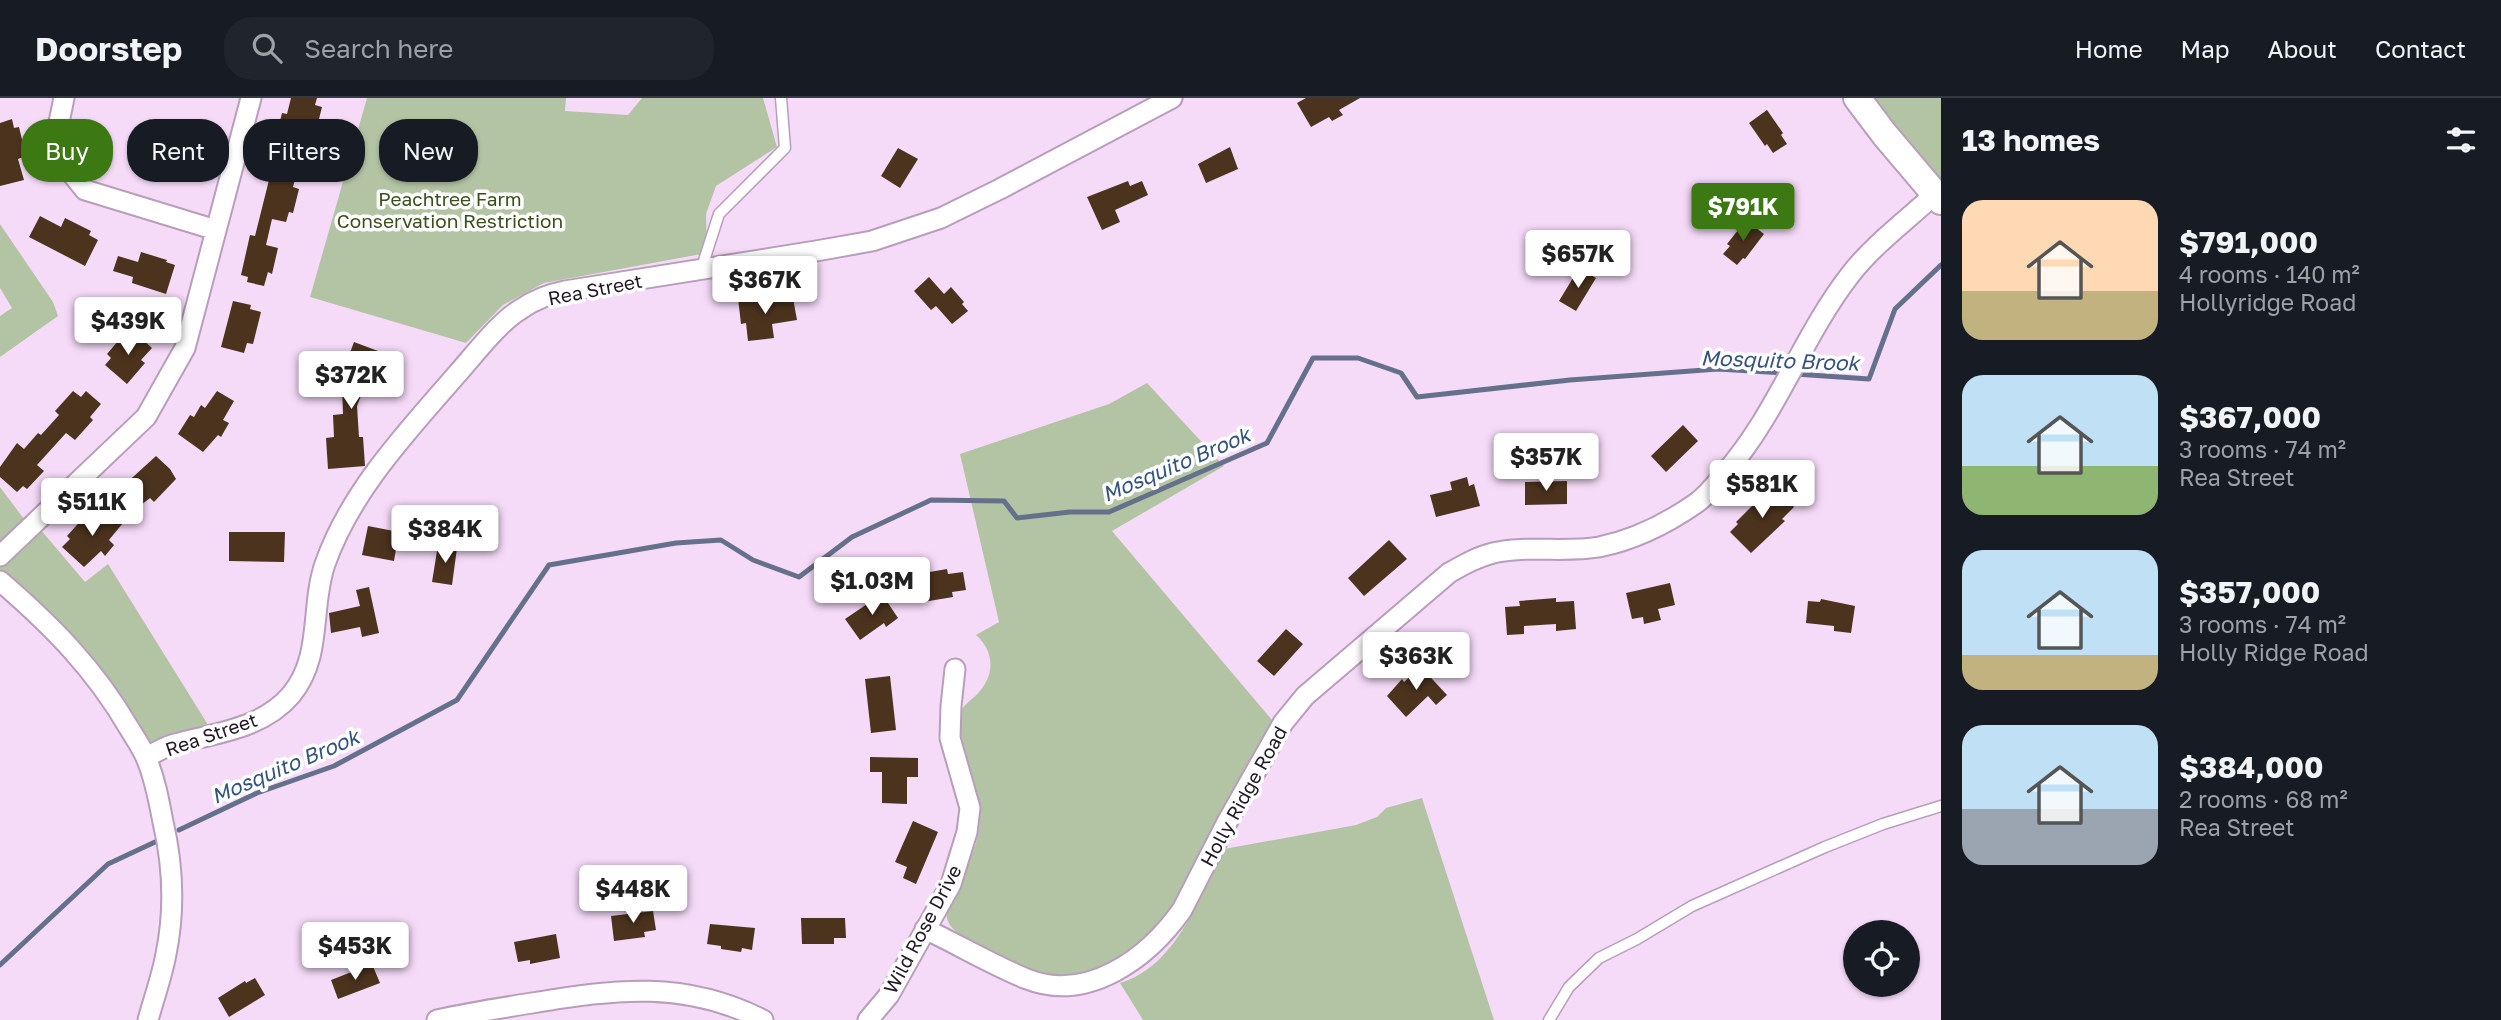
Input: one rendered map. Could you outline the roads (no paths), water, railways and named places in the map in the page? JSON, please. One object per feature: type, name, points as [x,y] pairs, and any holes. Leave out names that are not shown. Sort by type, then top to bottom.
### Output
[{"type":"street","points":[[64,98],[57,132],[65,165],[85,190],[216,230]]},
{"type":"street","points":[[0,556],[146,417],[185,348],[251,98]]},
{"type":"street","name":"Rea Street","points":[[146,757],[173,744],[215,736],[261,718],[292,694],[314,642],[319,584],[325,563],[366,485],[475,353],[519,310],[549,295],[565,291],[872,241],[941,218],[1172,98]]},
{"type":"street","points":[[1857,98],[1938,198]]},
{"type":"street","name":"Holly Ridge Road","points":[[925,929],[1029,980],[1056,984],[1080,983],[1125,967],[1159,940],[1182,911],[1265,753],[1304,696],[1401,613],[1467,562],[1507,550],[1597,547],[1643,534],[1698,502],[1736,461],[1850,275],[1938,198]]},
{"type":"street","points":[[0,581],[71,647],[117,708],[146,757],[166,834],[171,863],[172,899],[166,953],[148,1020]]},
{"type":"street","name":"Wild Rose Drive","points":[[869,1020],[889,995],[951,884],[967,832],[970,808],[950,738],[955,668]]},
{"type":"street","points":[[437,1020],[601,993],[647,990],[676,992],[705,999],[742,1009],[763,1020]]},
{"type":"lane","points":[[701,270],[719,214],[785,148],[781,98]]},
{"type":"lane","points":[[1549,1020],[1569,986],[1599,958],[1692,906],[1837,842],[1941,806]]},
{"type":"waterway","name":"Mosquito Brook","points":[[1795,374],[1869,379],[1895,309],[1941,265]]},
{"type":"waterway","name":"Mosquito Brook","points":[[179,830],[257,793],[334,766],[457,700],[549,565],[676,543],[721,540],[753,560],[799,577],[852,537],[931,500],[1004,501],[1017,518],[1070,512],[1109,512],[1267,443],[1313,358],[1358,358],[1401,373],[1417,397],[1570,380],[1718,369],[1785,373]]},
{"type":"waterway","name":"Mosquito Brook","points":[[0,965],[108,864],[155,842]]},
{"type":"park label","name":"Peachtree Farm Conservation Restriction","points":[[450,209]]}]
